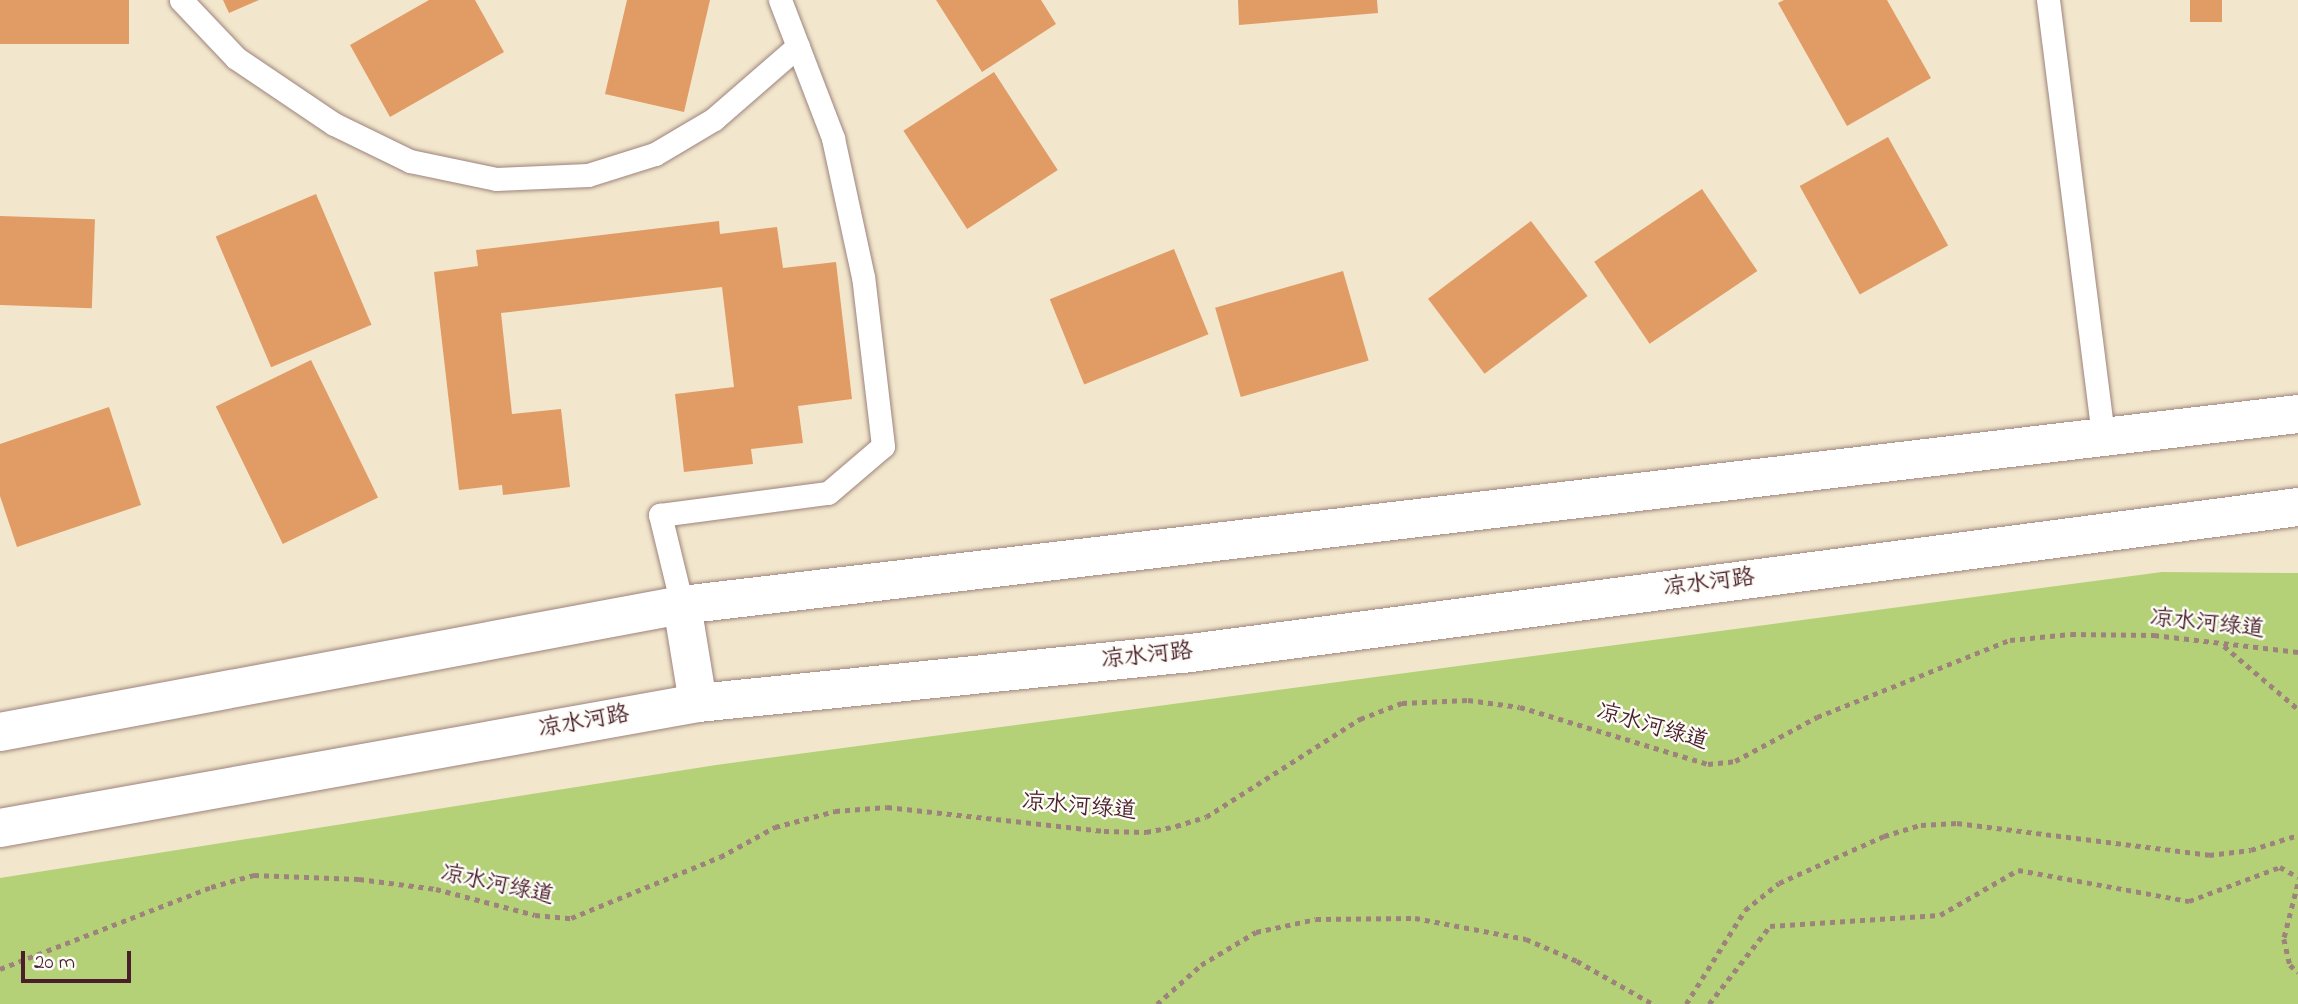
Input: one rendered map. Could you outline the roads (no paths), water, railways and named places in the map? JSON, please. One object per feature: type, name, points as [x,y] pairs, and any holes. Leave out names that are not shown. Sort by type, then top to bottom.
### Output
[{"type":"street","points":[[0,732],[682,605],[2298,414]]},
{"type":"street","name":"凉水河路","points":[[0,828],[698,703],[1183,653],[2298,507]]},
{"type":"street","points":[[682,605],[698,703]]},
{"type":"lane","points":[[181,0],[236,58],[334,124],[410,161],[496,179],[587,175],[655,154],[714,119],[798,46]]},
{"type":"lane","points":[[682,605],[660,515],[828,493],[883,446],[863,277],[833,138],[780,0]]},
{"type":"lane","points":[[2048,0],[2104,438]]}]
